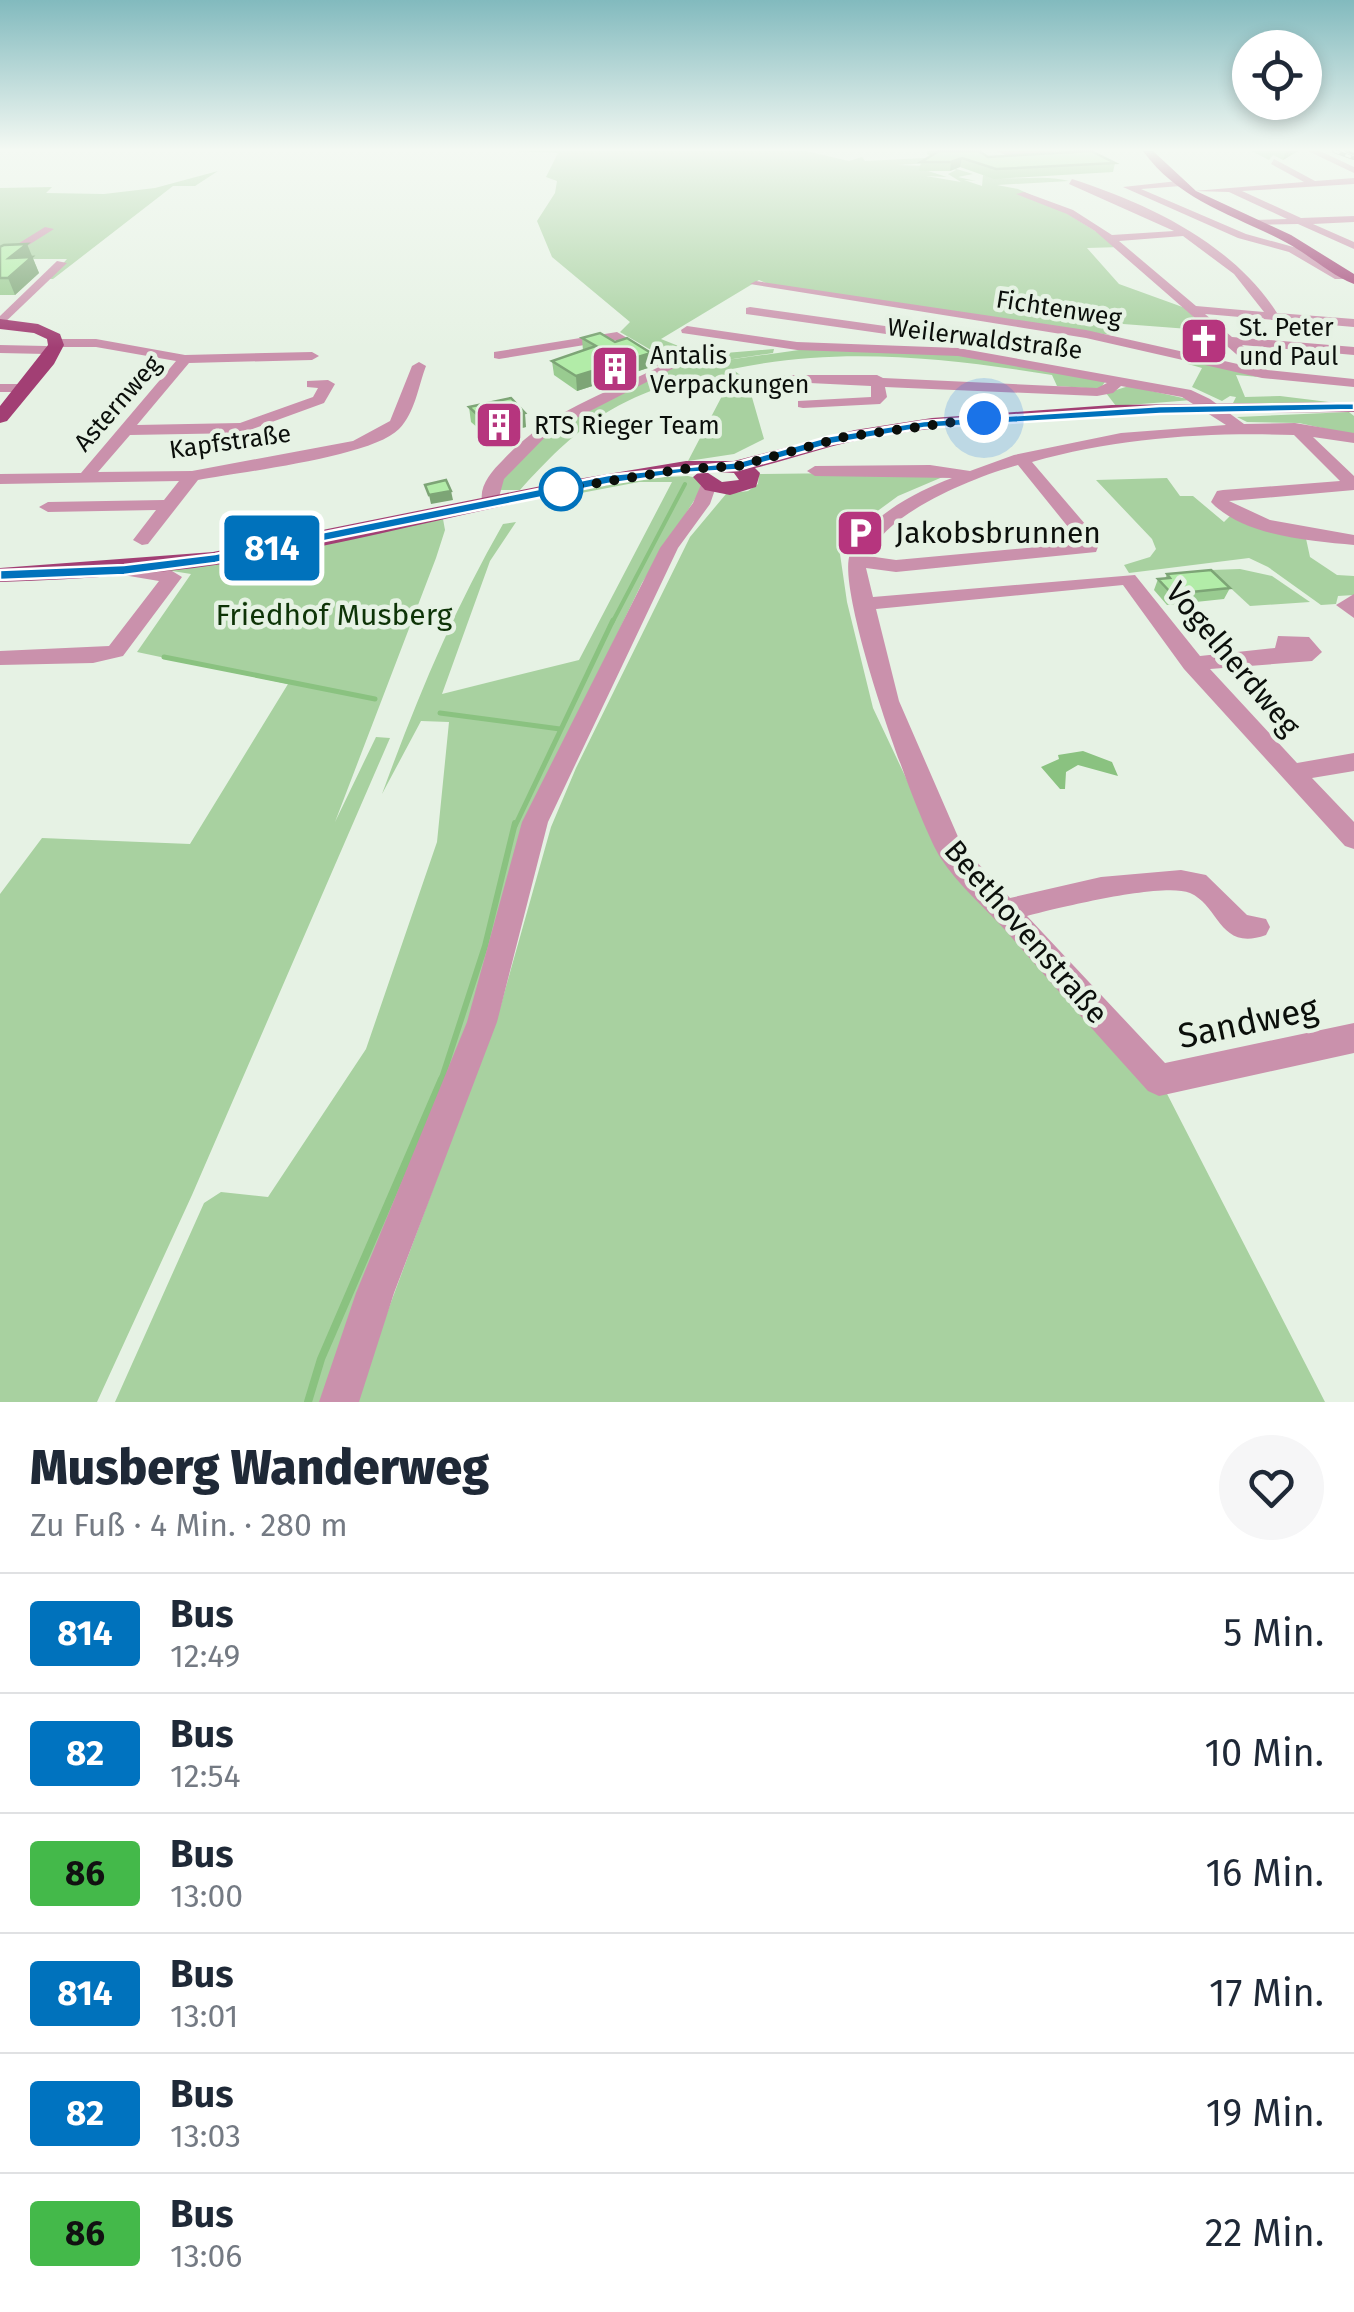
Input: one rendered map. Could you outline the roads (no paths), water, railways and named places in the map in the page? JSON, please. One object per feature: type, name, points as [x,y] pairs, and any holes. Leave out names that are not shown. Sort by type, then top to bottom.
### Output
[{"type":"main road","points":[[1241,216],[1352,279]]},
{"type":"main road","points":[[0,323],[51,335],[52,356],[0,417]]},
{"type":"main road","points":[[0,575],[124,570],[239,554],[668,471],[710,484],[745,485],[744,470],[780,456],[844,437],[945,422],[1213,408],[1354,407]]},
{"type":"street","points":[[1077,216],[1110,238],[1262,374]]},
{"type":"street","points":[[1148,216],[1203,245],[1252,285],[1273,317]]},
{"type":"street","points":[[1203,216],[1302,254],[1340,277],[1352,279]]},
{"type":"street","points":[[1292,216],[1354,246]]},
{"type":"street","points":[[1254,223],[1354,220]]},
{"type":"street","points":[[0,260],[48,230]]},
{"type":"street","points":[[1110,238],[1183,234]]},
{"type":"street","points":[[1203,245],[1268,242]]},
{"type":"street","points":[[1333,266],[1352,262]]},
{"type":"street","points":[[0,323],[61,263]]},
{"type":"street","name":"Fichtenweg","points":[[756,284],[1086,334],[1262,374],[1354,383]]},
{"type":"street","points":[[1188,309],[1354,322]]},
{"type":"street","points":[[750,311],[993,344],[1020,356],[1024,362]]},
{"type":"street","name":"Weilerwaldstraße","points":[[687,330],[788,345],[926,348],[1024,362],[1186,393],[1213,408]]},
{"type":"street","points":[[490,504],[488,494],[496,478],[548,426],[592,399],[669,366],[617,336],[500,355]]},
{"type":"street","points":[[1226,340],[1354,351]]},
{"type":"street","points":[[0,349],[96,342],[185,360],[312,356]]},
{"type":"street","name":"Asternweg","points":[[86,478],[185,360]]},
{"type":"street","name":"Kapfstraße","points":[[0,479],[192,476],[357,445],[386,434],[402,417],[418,366]]},
{"type":"street","points":[[788,378],[878,379],[1097,392],[1108,390],[1119,380]]},
{"type":"street","points":[[803,404],[875,400],[880,396],[878,379]]},
{"type":"street","points":[[0,388],[24,388]]},
{"type":"street","points":[[127,430],[242,428],[316,402],[323,390]]},
{"type":"street","points":[[1213,408],[1239,428]]},
{"type":"street","points":[[1020,458],[1098,542],[1089,548],[896,566],[857,560],[865,543],[884,524],[919,499],[966,476],[1020,458],[1137,438],[1239,428],[1294,428],[1354,438]]},
{"type":"street","points":[[1294,428],[1354,485]]},
{"type":"street","points":[[815,471],[930,470],[966,476]]},
{"type":"street","points":[[142,540],[192,476]]},
{"type":"street","points":[[339,1402],[375,1293],[482,1022],[534,822],[659,568],[710,484]]},
{"type":"street","points":[[1354,485],[1223,495],[1220,502],[1232,512],[1317,536],[1354,540]]},
{"type":"street","points":[[48,507],[169,505]]},
{"type":"street","name":"Beethovenstraße","points":[[857,560],[863,604],[888,701],[940,834],[962,866],[1159,1080]]},
{"type":"street","points":[[0,658],[102,655],[120,648],[172,576],[124,570]]},
{"type":"street","name":"Vogelherdweg","points":[[863,604],[1128,579],[1192,664],[1354,839]]},
{"type":"street","points":[[1354,600],[1346,603],[1354,612]]},
{"type":"street","points":[[1192,664],[1291,653]]},
{"type":"street","points":[[1292,773],[1354,762]]},
{"type":"street","points":[[1004,912],[1170,878],[1200,884],[1231,922],[1256,928]]},
{"type":"street","name":"Sandweg","points":[[1159,1080],[1354,1038]]},
{"type":"waterway","points":[[612,623],[685,484]]},
{"type":"waterway","points":[[515,826],[613,620]]},
{"type":"waterway","points":[[164,657],[375,699]]},
{"type":"waterway","points":[[440,713],[560,729]]},
{"type":"waterway","points":[[441,1081],[485,946],[515,823]]},
{"type":"waterway","points":[[308,1402],[321,1359],[442,1079]]},
{"type":"place","name":"St. Peter und Paul","points":[[1204,341]]},
{"type":"place","name":"Antalis Verpackungen","points":[[615,369]]},
{"type":"place","name":"RTS Rieger Team","points":[[499,425]]},
{"type":"place","name":"Jakobsbrunnen","points":[[860,533]]},
{"type":"park label","name":"Friedhof Musberg","points":[[334,615]]}]
